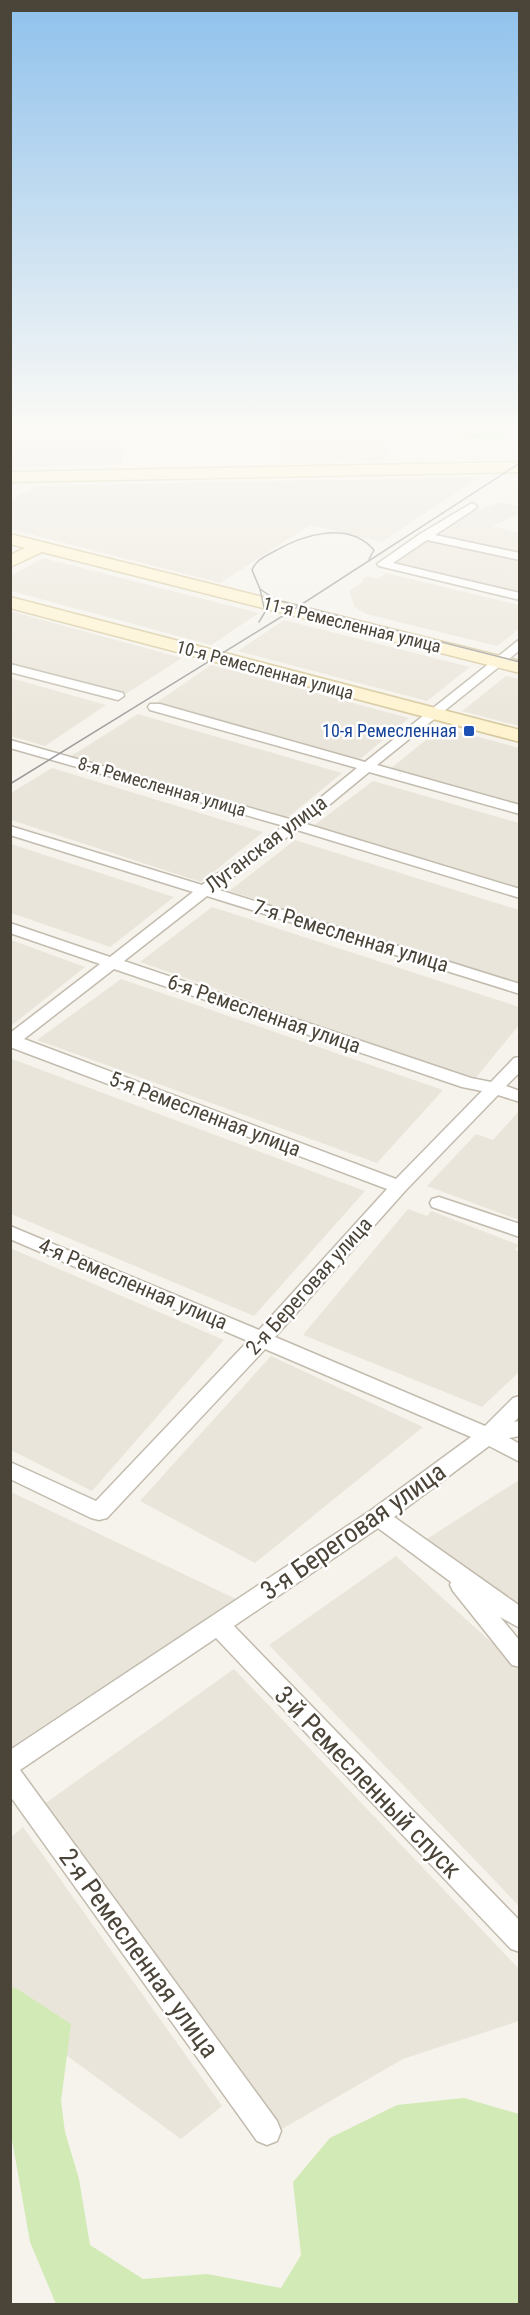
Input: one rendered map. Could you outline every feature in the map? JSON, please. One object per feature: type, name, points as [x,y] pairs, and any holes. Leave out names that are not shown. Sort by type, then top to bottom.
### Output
[{"type":"main road","name":"11-я Ремесленная улица","points":[[10,539],[519,667]]},
{"type":"main road","points":[[10,562],[41,546]]},
{"type":"main road","name":"10-я Ремесленная улица","points":[[10,602],[519,736]]},
{"type":"street","points":[[430,532],[383,564],[519,597]]},
{"type":"street","points":[[424,536],[519,557]]},
{"type":"street","name":"Луганская улица","points":[[11,1041],[205,890],[295,825],[519,643]]},
{"type":"street","points":[[10,668],[118,696]]},
{"type":"street","points":[[155,707],[519,810]]},
{"type":"street","name":"8-я Ремесленная улица","points":[[10,744],[295,825],[519,894]]},
{"type":"street","name":"7-я Ремесленная улица","points":[[10,830],[519,989]]},
{"type":"street","name":"6-я Ремесленная улица","points":[[10,928],[468,1083],[496,1088],[519,1097]]},
{"type":"street","name":"5-я Ремесленная улица","points":[[11,1041],[399,1187]]},
{"type":"street","name":"2-я Береговая улица","points":[[10,1470],[99,1512],[262,1339],[399,1187],[519,1062]]},
{"type":"street","points":[[439,1203],[519,1232]]},
{"type":"street","name":"4-я Ремесленная улица","points":[[10,1232],[488,1436],[519,1454]]},
{"type":"street","name":"3-я Береговая улица","points":[[217,1623],[378,1517],[488,1436],[519,1403]]},
{"type":"street","name":"3-я Береговая улица","points":[[488,1436],[519,1428]]},
{"type":"street","points":[[378,1517],[519,1619]]},
{"type":"street","points":[[447,1568],[519,1658]]},
{"type":"street","points":[[10,1764],[217,1623]]},
{"type":"street","name":"3-й Ремесленный спуск","points":[[217,1623],[519,1940]]},
{"type":"street","name":"2-я Ремесленная улица","points":[[10,1776],[267,2131]]},
{"type":"shaded area","points":[[23,532],[299,532],[220,583]]},
{"type":"shaded area","points":[[340,532],[397,532],[382,542]]},
{"type":"shaded area","points":[[439,532],[515,532],[519,533],[519,555],[433,536]]},
{"type":"shaded area","points":[[428,539],[519,559],[519,595],[391,564]]},
{"type":"shaded area","points":[[43,558],[259,613],[211,645],[11,591],[11,576]]},
{"type":"shaded area","points":[[386,573],[519,605],[519,629],[497,646],[366,614],[354,606],[349,591],[364,581],[361,580],[366,576],[378,579]]},
{"type":"shaded area","points":[[10,611],[182,658],[124,695],[11,664]]},
{"type":"shaded area","points":[[284,620],[470,667],[427,701],[238,651]]},
{"type":"shaded area","points":[[211,665],[409,718],[358,761],[156,703]]},
{"type":"shaded area","points":[[506,676],[519,679],[519,726],[462,711]]},
{"type":"shaded area","points":[[10,678],[106,705],[45,746],[11,736]]},
{"type":"shaded area","points":[[138,714],[342,773],[287,818],[71,756]]},
{"type":"shaded area","points":[[442,727],[519,748],[519,806],[390,769]]},
{"type":"shaded area","points":[[52,768],[263,832],[201,882],[11,820],[11,793]]},
{"type":"shaded area","points":[[373,781],[519,823],[519,890],[312,827]]},
{"type":"shaded area","points":[[295,840],[519,910],[519,983],[229,891]]},
{"type":"shaded area","points":[[11,844],[174,897],[110,947],[11,913]]},
{"type":"shaded area","points":[[212,907],[519,1007],[519,1025],[474,1080],[140,962]]},
{"type":"shaded area","points":[[10,940],[85,967],[11,1026]]},
{"type":"shaded area","points":[[121,979],[443,1090],[377,1163],[37,1040]]},
{"type":"shaded area","points":[[12,1059],[365,1191],[254,1316],[11,1214]]},
{"type":"shaded area","points":[[518,1112],[519,1220],[427,1186],[476,1134],[493,1140]]},
{"type":"shaded area","points":[[408,1209],[427,1216],[431,1211],[519,1245],[515,1250],[520,1252],[519,1372],[482,1407],[303,1335]]},
{"type":"shaded area","points":[[10,1248],[224,1340],[92,1491],[11,1450]]},
{"type":"shaded area","points":[[271,1356],[423,1427],[255,1563],[140,1501]]},
{"type":"shaded area","points":[[519,1480],[519,1613],[422,1542]]},
{"type":"shaded area","points":[[11,1492],[236,1599],[10,1747]]},
{"type":"shaded area","points":[[396,1556],[519,1667],[519,1906],[269,1645]]},
{"type":"shaded area","points":[[234,1669],[519,1969],[519,2021],[403,2059],[275,2133],[40,1807]]},
{"type":"shaded area","points":[[23,1827],[222,2106],[181,2139],[11,2015],[11,1837]]},
{"type":"green space","points":[[11,1987],[71,2024],[61,2101],[65,2132],[79,2179],[90,2245],[143,2279],[207,2274],[281,2288],[301,2255],[293,2182],[330,2138],[397,2105],[464,2098],[519,2114],[519,2304],[56,2304],[30,2242],[11,2134]]},
{"type":"tram line","points":[[299,606],[413,532]]},
{"type":"tram line","points":[[260,589],[252,570],[256,564],[285,546],[311,536],[325,533],[351,535],[374,550],[369,559]]},
{"type":"tram line","points":[[259,622],[265,612],[260,589]]},
{"type":"tram line","points":[[260,589],[276,600],[299,606]]},
{"type":"tram line","points":[[10,784],[299,606]]},
{"type":"tram line","points":[[299,606],[520,662]]},
{"type":"place","name":"10-я Ремесленная","points":[[469,731]]}]
